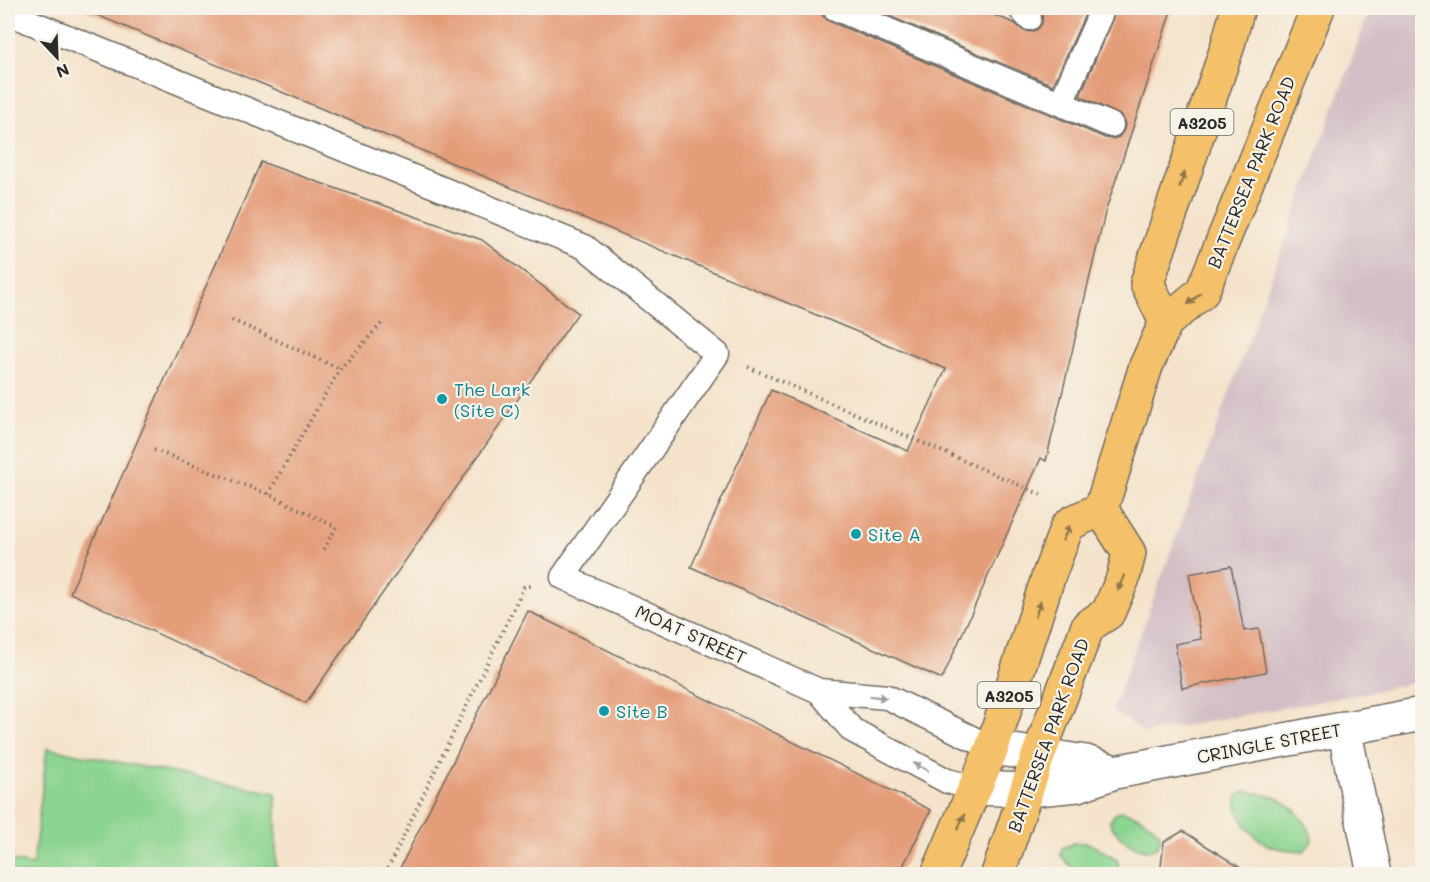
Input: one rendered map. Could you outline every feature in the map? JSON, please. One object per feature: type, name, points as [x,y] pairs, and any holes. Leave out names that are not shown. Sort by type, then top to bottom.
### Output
[{"type":"highway","name":"A3205","points":[[1166,322],[1147,283],[1227,48],[1238,8]]},
{"type":"highway","name":"BATTERSEA PARK ROAD","points":[[998,874],[1038,756],[1088,626],[1108,613],[1123,578],[1129,553],[1101,509],[1146,366],[1166,322],[1202,292],[1318,8]]},
{"type":"highway","name":"A3205","points":[[938,874],[992,748],[1067,527],[1101,509]]},
{"type":"street","name":"CRINGLE STREET","points":[[976,788],[1026,790],[1078,785],[1115,772],[1422,714]]},
{"type":"street","points":[[1344,728],[1374,874]]},
{"type":"street","name":"CRINGLE STREET","points":[[992,748],[1086,762],[1115,772]]},
{"type":"lane","points":[[835,8],[1111,125]]},
{"type":"lane","points":[[1061,103],[1103,8]]},
{"type":"lane","points":[[8,13],[585,247],[717,354],[563,578]]},
{"type":"lane","name":"MOAT STREET","points":[[563,578],[819,691],[887,698],[992,748]]},
{"type":"lane","name":"MOAT STREET","points":[[819,691],[852,730],[947,781],[976,788]]},
{"type":"path","points":[[232,320],[340,369]]},
{"type":"path","points":[[268,494],[340,369],[382,323]]},
{"type":"path","points":[[717,354],[1042,495]]},
{"type":"path","points":[[154,450],[268,494],[336,527],[323,551]]},
{"type":"path","points":[[385,874],[524,587],[563,578]]},
{"type":"shaded area","points":[[1384,8],[1422,8],[1422,681],[1145,733],[1112,711],[1368,15]]},
{"type":"green space","points":[[47,748],[276,793],[276,874],[8,874],[8,860],[33,865]]},
{"type":"green space","points":[[1244,791],[1277,798],[1295,811],[1305,822],[1311,835],[1312,841],[1304,851],[1270,846],[1251,832],[1238,812],[1237,797]]},
{"type":"green space","points":[[1120,811],[1142,819],[1156,829],[1160,834],[1160,842],[1156,848],[1141,849],[1115,831],[1110,821]]},
{"type":"green space","points":[[1075,843],[1088,843],[1117,859],[1120,874],[1078,874],[1061,856],[1062,848]]},
{"type":"building","points":[[80,8],[821,8],[823,16],[829,21],[1112,139],[1119,137],[1124,130],[1125,123],[1122,116],[1080,96],[1117,8],[1172,8],[1105,213],[1046,461],[1041,458],[942,679],[691,567],[771,390],[908,451],[946,369]]},
{"type":"building","points":[[870,8],[977,8],[1014,23],[1024,31],[1031,32],[1038,29],[1042,23],[1043,8],[1088,8],[1053,85]]},
{"type":"building","name":"The Lark (Site C)","points":[[261,162],[482,240],[578,313],[306,703],[70,593]]},
{"type":"building","points":[[1231,566],[1244,631],[1259,629],[1266,672],[1182,688],[1175,644],[1201,639],[1189,574]]},
{"type":"building","name":"Site B","points":[[528,611],[931,810],[899,874],[397,874]]},
{"type":"building","points":[[1183,831],[1250,874],[1160,874],[1164,842]]},
{"type":"place","name":"The Lark (Site C)","points":[[442,399]]},
{"type":"place","name":"Site A","points":[[856,534]]},
{"type":"place","name":"Site B","points":[[604,711]]}]
